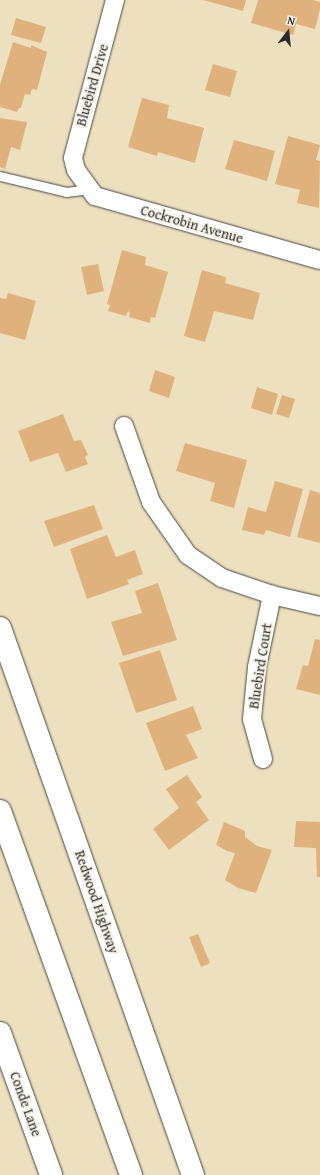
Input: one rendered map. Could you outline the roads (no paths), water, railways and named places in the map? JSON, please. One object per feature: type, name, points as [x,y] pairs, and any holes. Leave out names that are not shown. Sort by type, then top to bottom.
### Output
[{"type":"main road","name":"Redwood Highway","points":[[0,628],[193,1175]]},
{"type":"main road","points":[[0,811],[131,1175]]},
{"type":"main road","name":"Conde Lane","points":[[0,1033],[51,1175]]},
{"type":"street","name":"Bluebird Drive","points":[[76,170],[73,158],[76,140],[115,0]]},
{"type":"street","name":"Cockrobin Avenue","points":[[76,170],[95,196],[320,260]]},
{"type":"street","points":[[124,426],[151,502],[188,555],[222,578],[272,595],[320,606]]},
{"type":"street","name":"Bluebird Court","points":[[263,759],[252,719],[257,667],[272,595]]},
{"type":"lane","points":[[0,176],[66,192],[90,189]]}]
